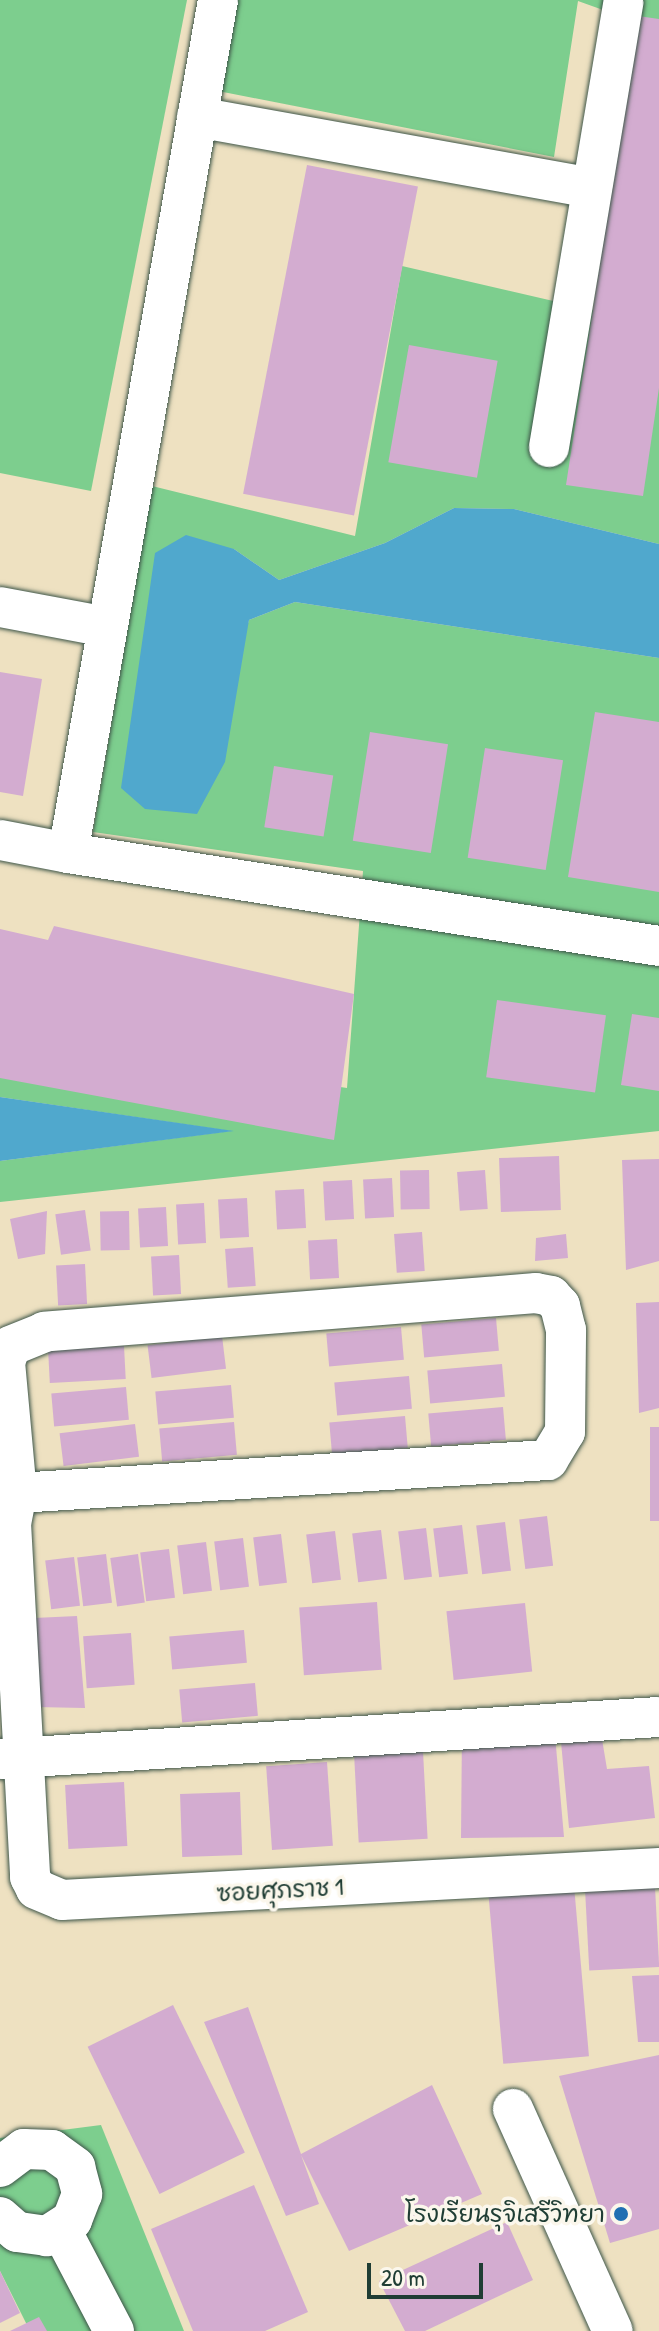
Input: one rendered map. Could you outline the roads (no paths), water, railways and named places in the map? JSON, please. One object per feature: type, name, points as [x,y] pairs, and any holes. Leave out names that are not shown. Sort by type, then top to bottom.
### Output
[{"type":"street","points":[[68,853],[218,0]]},
{"type":"street","points":[[549,447],[623,3]]},
{"type":"street","points":[[197,117],[592,188]]},
{"type":"street","points":[[0,607],[107,627]]},
{"type":"street","points":[[0,840],[659,946]]},
{"type":"street","name":"ซอยศุภราช 1","points":[[17,1493],[548,1460],[559,1451],[565,1432],[566,1330],[560,1306],[551,1296],[536,1293],[45,1332],[11,1346],[5,1362],[5,1424],[17,1493],[11,1523],[11,1758],[30,1877],[36,1889],[62,1900],[659,1868]]},
{"type":"street","points":[[11,1758],[659,1717]]},
{"type":"street","points":[[513,2109],[613,2331]]},
{"type":"street","points":[[0,2167],[11,2156],[38,2147],[52,2150],[75,2167],[82,2194],[79,2208],[61,2230],[31,2237],[0,2217]]},
{"type":"street","points":[[61,2230],[114,2331]]},
{"type":"water","points":[[454,508],[514,509],[659,544],[659,658],[295,602],[249,620],[225,762],[197,814],[145,809],[121,788],[155,553],[186,535],[234,549],[279,580],[385,543]]},
{"type":"water","points":[[0,1097],[234,1131],[0,1161]]},
{"type":"place","name":"โรงเรียนรุจิเสรีวิทยา","points":[[621,2214]]}]
